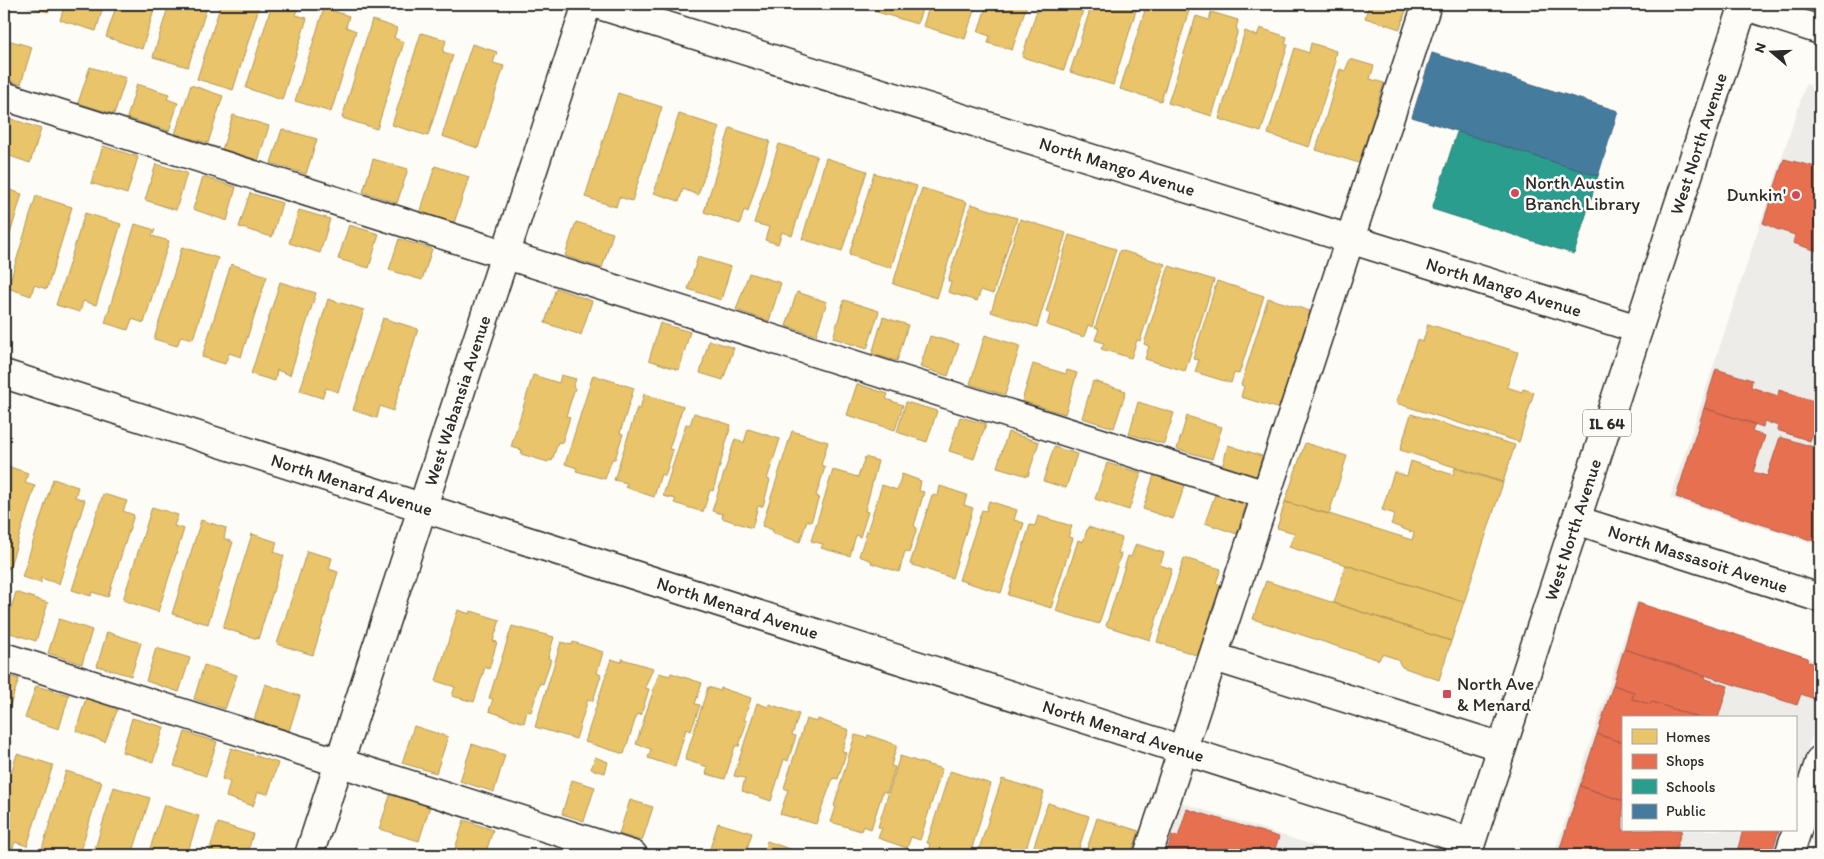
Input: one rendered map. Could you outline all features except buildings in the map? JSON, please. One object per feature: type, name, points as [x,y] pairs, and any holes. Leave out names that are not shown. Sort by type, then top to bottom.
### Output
[{"type":"street","name":"West Wabansia Avenue","points":[[309,855],[587,4]]},
{"type":"street","name":"North Mango Avenue","points":[[596,4],[1638,330]]},
{"type":"street","points":[[1148,855],[1427,4]]},
{"type":"street","points":[[1743,5],[1820,30]]},
{"type":"street","name":"West North Avenue","points":[[1469,848],[1743,5]]},
{"type":"street","points":[[4,96],[1266,495]]},
{"type":"street","name":"North Menard Avenue","points":[[4,374],[1184,750],[1469,848]]},
{"type":"street","name":"North Massasoit Avenue","points":[[1576,520],[1820,598]]},
{"type":"street","points":[[4,657],[633,855]]},
{"type":"street","points":[[1214,657],[1502,748]]},
{"type":"street","points":[[1789,855],[1820,760]]},
{"type":"shaded area","points":[[1806,84],[1820,88],[1820,546],[1670,498]]},
{"type":"shaded area","points":[[1636,601],[1820,662],[1820,712],[1796,784],[1796,716],[1622,716],[1622,832],[1780,832],[1773,855],[1554,855]]},
{"type":"shaded area","points":[[1180,802],[1343,855],[1163,855]]},
{"type":"place","name":"North Austin Branch Library","points":[[1515,193]]},
{"type":"place","name":"Dunkin'","points":[[1796,195]]},
{"type":"place","name":"North Ave & Menard","points":[[1447,694]]}]
